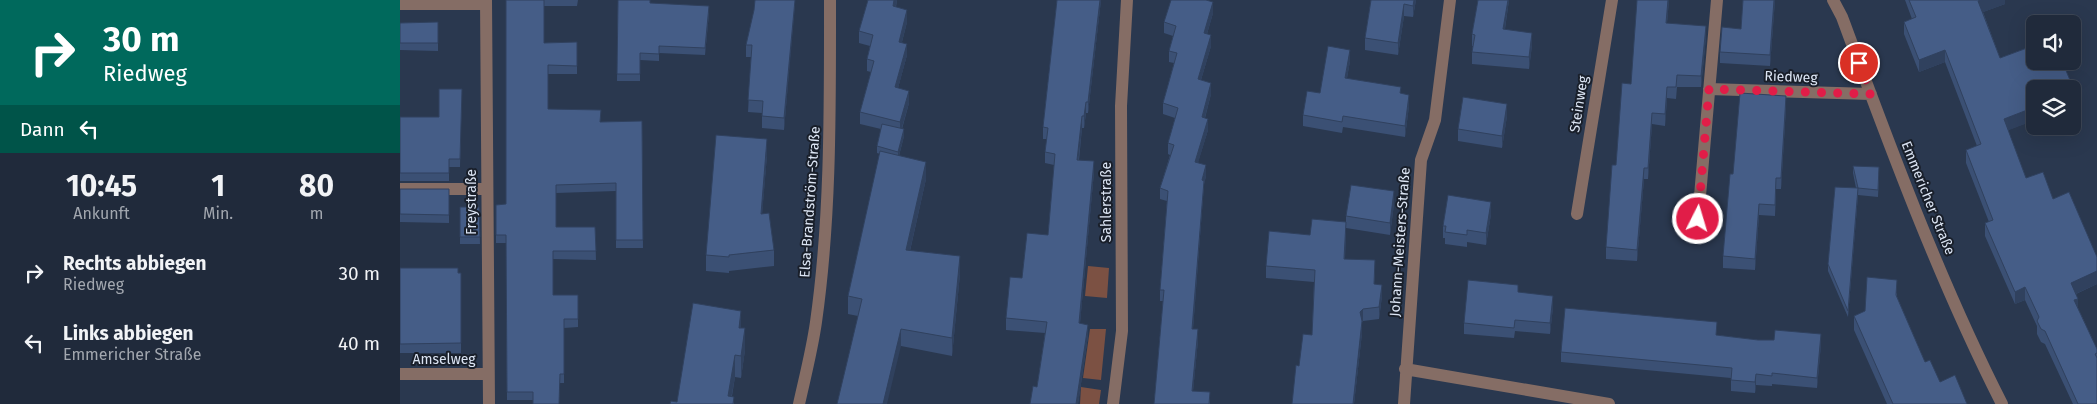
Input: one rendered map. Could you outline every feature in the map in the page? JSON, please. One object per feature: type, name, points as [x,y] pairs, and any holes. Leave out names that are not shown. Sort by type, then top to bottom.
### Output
[{"type":"street","name":"Elsa-Brandström-Straße","points":[[799,404],[816,323],[825,238],[830,134],[830,0]]},
{"type":"street","name":"Sahlerstraße","points":[[1113,404],[1122,331],[1121,106],[1127,0]]},
{"type":"street","name":"Johann-Meisters-Straße","points":[[1404,404],[1405,368],[1421,160],[1435,120],[1450,0]]},
{"type":"street","name":"Steinweg","points":[[1576,214],[1612,0]]},
{"type":"street","points":[[1698,219],[1717,0]]},
{"type":"street","name":"Emmericher Straße","points":[[1833,0],[1842,17],[1871,94],[1978,356],[2002,404]]},
{"type":"street","points":[[400,4],[486,2]]},
{"type":"street","name":"Freystraße","points":[[486,2],[489,404]]},
{"type":"street","name":"Riedweg","points":[[1709,89],[1871,94]]},
{"type":"street","points":[[400,189],[486,189]]},
{"type":"street","points":[[1405,368],[1609,404]]},
{"type":"street","name":"Amselweg","points":[[400,374],[488,374]]},
{"type":"shaded area","points":[[1088,266],[1109,268],[1107,298],[1085,296]]},
{"type":"shaded area","points":[[1090,329],[1106,329],[1101,380],[1083,378]]},
{"type":"shaded area","points":[[1081,387],[1101,390],[1099,404],[1080,404]]},
{"type":"building","points":[[506,0],[544,0],[544,43],[577,42],[577,66],[548,65],[548,109],[601,110],[600,122],[642,121],[643,240],[616,240],[616,183],[556,185],[556,227],[595,227],[596,251],[553,251],[553,295],[578,295],[578,319],[564,319],[564,374],[560,374],[559,404],[533,404],[533,392],[507,392],[506,235],[496,235],[496,205],[506,204]]},
{"type":"building","points":[[618,0],[650,0],[650,3],[709,6],[705,48],[659,46],[659,54],[640,53],[640,74],[617,74]]},
{"type":"building","points":[[755,0],[795,0],[784,118],[762,116],[763,101],[748,100],[752,45],[746,45]]},
{"type":"building","points":[[868,0],[894,0],[893,6],[907,10],[899,42],[907,44],[895,87],[909,91],[900,122],[860,112],[874,61],[867,59],[873,35],[859,31]]},
{"type":"building","points":[[1057,0],[1100,0],[1088,102],[1086,102],[1084,116],[1082,116],[1077,160],[1094,161],[1079,323],[1088,325],[1076,404],[1030,404],[1033,386],[1037,387],[1047,322],[1006,318],[1010,277],[1022,278],[1027,233],[1048,235],[1055,154],[1045,152],[1048,128],[1043,127]]},
{"type":"building","points":[[1171,0],[1206,0],[1213,2],[1204,33],[1211,35],[1198,79],[1211,83],[1202,117],[1208,119],[1195,162],[1206,165],[1202,180],[1204,181],[1192,329],[1198,329],[1192,391],[1210,392],[1209,404],[1154,404],[1164,290],[1160,290],[1168,191],[1160,188],[1174,145],[1168,143],[1178,108],[1163,103],[1177,53],[1169,51],[1176,26],[1164,22]]},
{"type":"building","points":[[1371,0],[1414,0],[1413,6],[1404,4],[1398,43],[1365,38]]},
{"type":"building","points":[[1478,0],[1508,0],[1503,29],[1532,33],[1529,57],[1472,52],[1475,35],[1472,34]]},
{"type":"building","points":[[1637,0],[1668,0],[1666,23],[1706,26],[1701,76],[1677,75],[1676,87],[1667,87],[1665,114],[1652,113],[1648,168],[1644,168],[1637,250],[1606,247],[1612,165],[1616,165],[1622,83],[1631,84]]},
{"type":"building","points":[[1743,0],[1774,0],[1770,55],[1720,52],[1722,27],[1741,29]]},
{"type":"building","points":[[1909,0],[1982,0],[1978,1],[2000,58],[2026,48],[2026,70],[2066,70],[2070,80],[2026,80],[2026,110],[2004,119],[2026,178],[2043,172],[2053,199],[2069,192],[2097,257],[2097,271],[2071,283],[2078,299],[2074,300],[2097,349],[2095,354],[2097,358],[2097,404],[2078,404],[2045,331],[2041,329],[2037,321],[2039,317],[2025,287],[2015,292],[1985,223],[1993,220],[1966,150],[1981,144],[1945,50],[1919,60],[1904,22],[1916,17]]},
{"type":"building","points":[[438,22],[438,43],[400,43],[400,23]]},
{"type":"building","points":[[1328,46],[1350,50],[1345,78],[1401,87],[1400,93],[1409,95],[1405,126],[1343,116],[1342,122],[1303,115],[1307,91],[1320,93]]},
{"type":"building","points":[[439,89],[462,89],[460,159],[449,159],[449,173],[400,173],[400,117],[439,117]]},
{"type":"building","points":[[1740,93],[1786,96],[1781,178],[1776,178],[1775,205],[1759,204],[1755,259],[1723,256],[1730,174],[1733,174]]},
{"type":"building","points":[[1463,97],[1507,104],[1502,136],[1458,129]]},
{"type":"building","points":[[882,124],[904,129],[898,152],[877,146]]},
{"type":"building","points":[[716,135],[767,139],[761,214],[769,213],[774,250],[729,255],[729,257],[706,255]]},
{"type":"building","points":[[880,151],[926,162],[906,250],[960,256],[952,338],[901,329],[883,404],[837,404],[862,299],[848,296]]},
{"type":"building","points":[[1853,166],[1879,167],[1878,190],[1858,188]]},
{"type":"building","points":[[1351,185],[1394,191],[1390,223],[1346,216]]},
{"type":"building","points":[[1835,187],[1858,188],[1848,311],[1828,264]]},
{"type":"building","points":[[400,189],[449,189],[449,215],[400,214]]},
{"type":"building","points":[[1448,195],[1491,202],[1486,233],[1467,230],[1467,235],[1445,232],[1446,226],[1443,226]]},
{"type":"building","points":[[460,207],[479,207],[480,237],[460,237]]},
{"type":"building","points":[[1312,219],[1346,222],[1344,259],[1375,260],[1374,284],[1382,285],[1379,307],[1363,309],[1360,312],[1362,321],[1353,404],[1292,404],[1296,365],[1299,366],[1303,334],[1312,335],[1315,270],[1266,266],[1269,231],[1310,235]]},
{"type":"building","points":[[400,268],[458,268],[458,273],[461,273],[461,343],[400,344]]},
{"type":"building","points":[[1867,277],[1897,280],[1896,295],[1925,362],[1930,360],[1940,382],[1955,375],[1967,404],[1893,404],[1854,316],[1865,311]]},
{"type":"building","points":[[1468,280],[1518,285],[1518,292],[1553,296],[1550,323],[1515,320],[1514,328],[1464,323]]},
{"type":"building","points":[[693,303],[741,311],[739,328],[745,328],[741,356],[735,355],[728,396],[734,397],[733,404],[670,404],[671,401],[677,402]]},
{"type":"building","points":[[1565,308],[1717,322],[1716,335],[1758,340],[1774,340],[1775,330],[1821,334],[1817,378],[1772,373],[1772,376],[1756,374],[1755,382],[1731,380],[1732,368],[1561,352]]},
{"type":"route","points":[[1698,219],[1709,89],[1871,94],[1859,63]]}]
